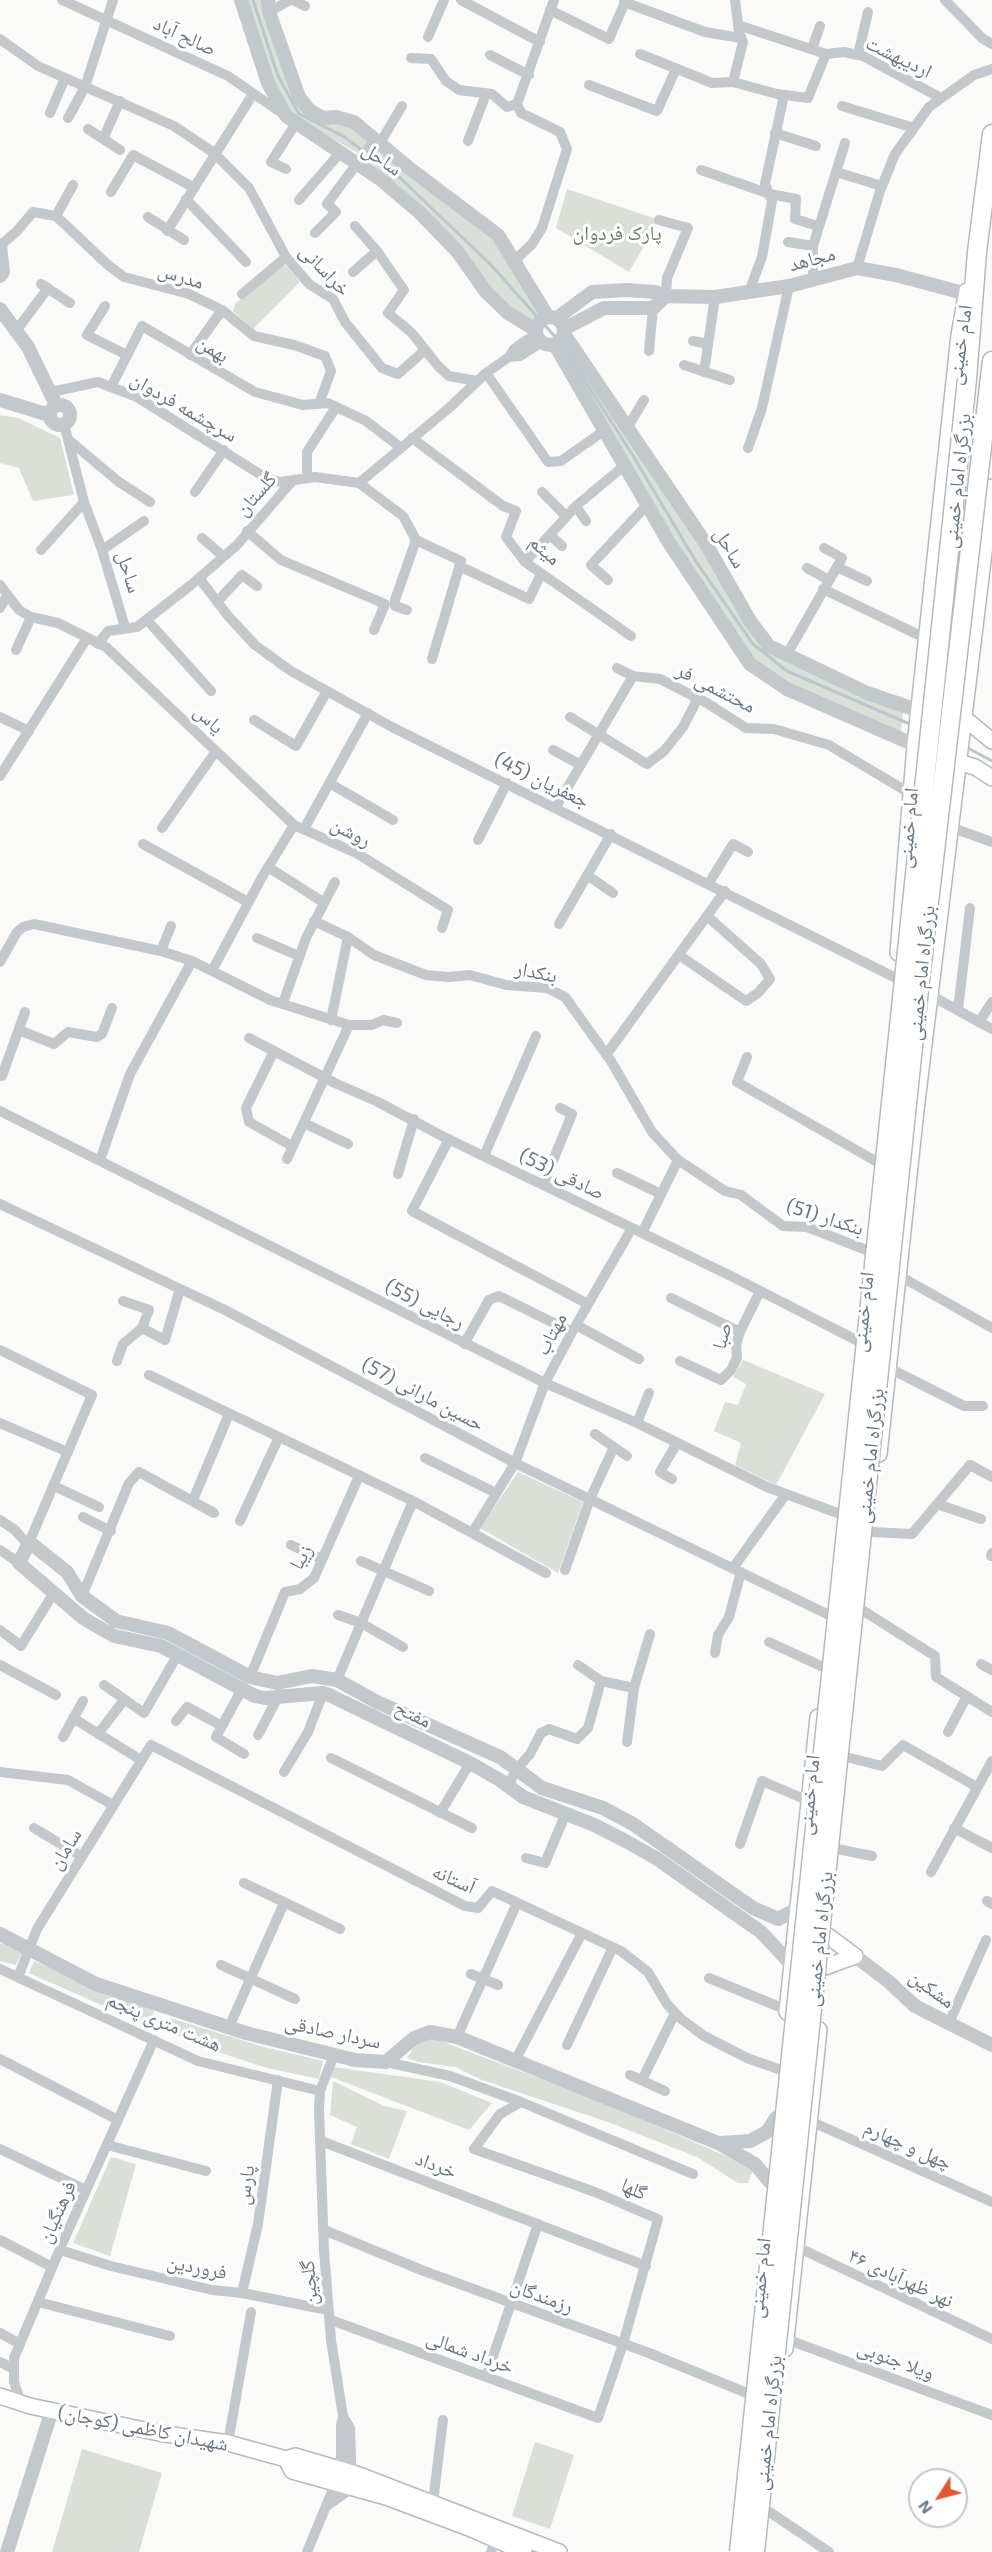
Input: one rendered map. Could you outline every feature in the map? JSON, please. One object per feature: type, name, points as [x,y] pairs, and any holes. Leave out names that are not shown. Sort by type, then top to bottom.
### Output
[{"type":"highway","points":[[977,252],[992,134]]},
{"type":"highway","name":"بزرگراه امام خمینی","points":[[739,2552],[967,379],[977,252]]},
{"type":"highway","name":"بزرگراه امام خمینی","points":[[755,2552],[920,980],[992,361]]},
{"type":"main road","name":"امام خمینی","points":[[731,2552],[808,1801],[879,1163],[915,745],[959,334],[977,252]]},
{"type":"main road","name":"امام خمینی","points":[[763,2552],[920,1075],[977,606],[989,531],[992,487]]},
{"type":"main road","points":[[931,598],[945,610],[955,612],[971,610],[977,606]]},
{"type":"main road","points":[[929,622],[941,616],[951,615],[960,617],[975,627]]},
{"type":"main road","points":[[964,718],[992,741]]},
{"type":"main road","points":[[958,762],[975,767],[992,778]]},
{"type":"main road","points":[[888,1069],[920,1075]]},
{"type":"main road","points":[[828,1936],[855,1956]]},
{"type":"main road","points":[[825,1967],[855,1956]]},
{"type":"main road","name":"شهیدان کاظمی (کوجان)","points":[[0,2396],[21,2403],[159,2433],[228,2443],[286,2459],[292,2471],[346,2478],[433,2502],[559,2552]]},
{"type":"main road","name":"شهیدان کاظمی (کوجان)","points":[[346,2478],[493,2546],[524,2552]]},
{"type":"street","name":"صالح آباد","points":[[62,0],[107,18],[228,76],[291,120]]},
{"type":"street","points":[[68,118],[86,87],[113,0]]},
{"type":"street","name":"ساحل","points":[[241,0],[268,84],[291,120],[380,179],[419,212],[457,251],[486,291],[508,313],[550,331],[627,428],[706,544],[750,621],[769,646],[867,693],[920,711]]},
{"type":"street","points":[[269,6],[292,0],[305,6]]},
{"type":"street","points":[[428,37],[444,0]]},
{"type":"street","points":[[461,0],[540,42]]},
{"type":"street","points":[[733,82],[743,42],[735,0]]},
{"type":"street","points":[[945,0],[982,38],[992,44]]},
{"type":"street","points":[[515,260],[532,244],[542,228],[567,149],[560,132],[521,113],[517,104],[552,5],[609,39],[625,1],[705,32],[741,38]]},
{"type":"street","name":"ساحل","points":[[269,6],[299,97],[309,110],[323,118],[336,117],[354,122],[409,168],[498,234],[515,260],[550,331],[647,505],[709,605],[750,664],[787,689],[915,745]]},
{"type":"street","points":[[858,55],[868,12]]},
{"type":"street","name":"اردیبهشت","points":[[738,25],[826,54],[843,52],[858,55],[941,98]]},
{"type":"street","points":[[812,49],[820,26]]},
{"type":"street","points":[[0,39],[38,66],[174,126],[214,153]]},
{"type":"street","points":[[640,54],[712,83],[733,82],[784,95],[808,98],[826,54]]},
{"type":"street","points":[[490,56],[529,75]]},
{"type":"street","points":[[411,58],[431,59],[446,81],[459,90],[492,94],[507,106],[517,104]]},
{"type":"street","points":[[589,85],[657,111],[676,69]]},
{"type":"street","points":[[857,268],[882,186],[896,154],[928,107],[974,75],[992,69]]},
{"type":"street","points":[[50,113],[65,78]]},
{"type":"street","points":[[167,231],[214,153],[254,94]]},
{"type":"street","points":[[468,141],[486,94]]},
{"type":"street","points":[[749,292],[762,257],[772,201],[765,184],[784,95]]},
{"type":"street","points":[[103,139],[120,101]]},
{"type":"street","points":[[315,233],[336,212],[327,204],[378,141],[402,106]]},
{"type":"street","points":[[842,106],[914,128]]},
{"type":"street","points":[[286,169],[271,162],[291,120]]},
{"type":"street","points":[[88,129],[120,150]]},
{"type":"street","points":[[775,133],[816,147]]},
{"type":"street","points":[[813,280],[813,246],[845,142]]},
{"type":"street","name":"خراسانی","points":[[214,153],[249,188],[286,257],[309,284],[333,299],[345,322],[382,368],[398,374],[425,350]]},
{"type":"street","points":[[299,200],[340,153]]},
{"type":"street","points":[[111,192],[133,155],[193,187]]},
{"type":"street","points":[[701,170],[770,194],[796,199],[795,219],[818,226]]},
{"type":"street","points":[[837,172],[882,186]]},
{"type":"street","points":[[0,276],[3,272],[0,246],[33,212],[56,216],[73,185]]},
{"type":"street","points":[[186,199],[246,262]]},
{"type":"street","name":"مدرس","points":[[56,216],[124,277],[189,294],[222,310],[254,336],[294,345],[325,356],[331,371],[319,404]]},
{"type":"street","points":[[148,217],[184,240]]},
{"type":"street","points":[[649,351],[653,308],[666,296],[667,278],[688,228],[659,220]]},
{"type":"street","points":[[355,226],[377,251],[404,290],[388,313],[412,333],[449,376],[477,381]]},
{"type":"street","points":[[788,242],[813,246]]},
{"type":"street","points":[[353,272],[377,251]]},
{"type":"street","points":[[242,294],[286,257]]},
{"type":"street","name":"مجاهد","points":[[550,331],[592,292],[627,290],[655,292],[666,296],[716,297],[789,286],[857,268],[897,275],[967,294]]},
{"type":"street","points":[[16,331],[44,286],[70,303]]},
{"type":"street","points":[[748,448],[762,408],[789,286]]},
{"type":"street","points":[[704,372],[716,297]]},
{"type":"street","points":[[105,306],[87,335],[127,355]]},
{"type":"street","points":[[541,574],[529,599],[416,540],[403,516],[359,483],[486,373],[509,357],[514,349],[604,308],[653,308]]},
{"type":"street","points":[[0,309],[28,347],[52,404],[51,421],[64,424]]},
{"type":"street","points":[[190,356],[222,310]]},
{"type":"street","name":"بهمن","points":[[111,387],[142,326],[255,392],[303,405],[328,403],[366,421],[400,447]]},
{"type":"street","points":[[693,341],[708,344]]},
{"type":"street","points":[[684,365],[730,380]]},
{"type":"street","points":[[486,373],[548,462],[561,461],[605,430]]},
{"type":"street","name":"سرچشمه فردوان","points":[[52,404],[98,382],[137,397],[266,478],[280,482],[294,479]]},
{"type":"street","points":[[0,400],[52,404]]},
{"type":"street","points":[[627,428],[644,400]]},
{"type":"street","points":[[307,478],[307,452],[336,407]]},
{"type":"street","name":"ساحل","points":[[64,424],[84,502],[102,550],[125,627]]},
{"type":"street","name":"میثم","points":[[412,438],[503,506],[516,511],[506,537],[525,562],[631,636]]},
{"type":"street","points":[[70,441],[119,482],[150,502]]},
{"type":"street","points":[[195,492],[224,450]]},
{"type":"street","points":[[525,562],[576,506],[625,465]]},
{"type":"street","name":"گلستان","points":[[98,644],[108,631],[137,627],[199,578],[248,531],[294,479],[359,483]]},
{"type":"street","points":[[542,492],[566,516]]},
{"type":"street","points":[[41,550],[84,502]]},
{"type":"street","points":[[608,580],[591,565],[647,505]]},
{"type":"street","points":[[576,506],[586,521]]},
{"type":"street","points":[[102,550],[144,521]]},
{"type":"street","points":[[248,531],[281,560],[385,604],[374,630]]},
{"type":"street","points":[[550,535],[562,546]]},
{"type":"street","points":[[202,538],[224,556]]},
{"type":"street","points":[[407,610],[395,606],[395,600],[416,540]]},
{"type":"street","points":[[824,548],[867,581]]},
{"type":"street","points":[[786,656],[840,562]]},
{"type":"street","points":[[432,659],[460,563]]},
{"type":"street","points":[[807,568],[826,585],[927,639]]},
{"type":"street","points":[[217,602],[242,575],[257,586]]},
{"type":"street","name":"جعفریان (45)","points":[[199,578],[255,645],[291,671],[368,713],[896,978]]},
{"type":"street","points":[[0,585],[19,610],[31,617],[58,623],[87,638],[0,776]]},
{"type":"street","points":[[0,608],[7,595]]},
{"type":"street","points":[[16,650],[31,617]]},
{"type":"street","points":[[147,620],[211,690]]},
{"type":"street","name":"یاس","points":[[87,638],[105,647],[299,827]]},
{"type":"street","name":"محتشمی فر","points":[[617,668],[633,676],[660,680],[698,698],[746,728],[774,729],[829,746],[911,794]]},
{"type":"street","points":[[556,807],[633,676]]},
{"type":"street","points":[[254,720],[296,746],[327,691]]},
{"type":"street","points":[[570,717],[647,765],[664,751],[683,727],[698,698]]},
{"type":"street","name":"روشن","points":[[368,713],[331,784],[299,827],[358,854],[447,910],[442,928]]},
{"type":"street","points":[[0,717],[29,731]]},
{"type":"street","points":[[553,750],[581,765]]},
{"type":"street","points":[[162,828],[216,751]]},
{"type":"street","points":[[478,840],[507,783]]},
{"type":"street","points":[[331,784],[393,820]]},
{"type":"street","points":[[213,969],[268,867],[299,827]]},
{"type":"street","points":[[950,827],[992,842]]},
{"type":"street","points":[[559,924],[610,834]]},
{"type":"street","points":[[143,844],[248,902]]},
{"type":"street","points":[[709,883],[733,844],[748,852]]},
{"type":"street","points":[[268,867],[323,902]]},
{"type":"street","points":[[587,875],[613,893]]},
{"type":"street","points":[[283,1003],[299,956],[334,882]]},
{"type":"street","points":[[606,1055],[725,891]]},
{"type":"street","points":[[958,1010],[970,908]]},
{"type":"street","points":[[679,955],[746,1001],[758,993],[770,979],[761,964],[707,916]]},
{"type":"street","name":"بنکدار","points":[[314,921],[348,937],[374,955],[426,975],[450,977],[470,975],[506,985],[530,985],[566,997],[606,1055],[652,1132],[678,1160]]},
{"type":"street","points":[[0,962],[17,932],[23,927],[34,924],[161,951],[192,961],[213,969],[270,1000],[331,1020],[349,1024],[372,1025],[383,1020],[397,1023]]},
{"type":"street","points":[[161,951],[171,926]]},
{"type":"street","points":[[331,1020],[348,937]]},
{"type":"street","points":[[257,938],[299,956]]},
{"type":"street","points":[[100,1160],[130,1074],[192,961]]},
{"type":"street","points":[[930,995],[992,1029]]},
{"type":"street","points":[[979,1022],[992,1002]]},
{"type":"street","points":[[19,1030],[54,1044],[68,1032],[97,1037],[102,1034],[112,1008]]},
{"type":"street","points":[[0,1087],[1,1075],[25,1012]]},
{"type":"street","points":[[287,1160],[349,1024]]},
{"type":"street","points":[[484,1156],[536,1036]]},
{"type":"street","name":"صادقی (53)","points":[[249,1038],[323,1077],[414,1119],[449,1139],[860,1342]]},
{"type":"street","points":[[274,1051],[246,1108],[249,1122],[292,1146]]},
{"type":"street","points":[[747,1057],[737,1082],[879,1163]]},
{"type":"street","points":[[543,1185],[572,1114],[560,1108]]},
{"type":"street","name":"رجایی (55)","points":[[0,1111],[545,1383],[786,1494],[840,1514]]},
{"type":"street","points":[[398,1174],[414,1119]]},
{"type":"street","points":[[304,1123],[348,1144]]},
{"type":"street","points":[[449,1139],[412,1211],[588,1304]]},
{"type":"street","name":"مهتاب","points":[[472,1533],[515,1462],[545,1383],[574,1328],[661,1194],[678,1160]]},
{"type":"street","name":"بنکدار (51)","points":[[678,1160],[725,1191],[741,1195],[783,1226],[807,1227],[869,1251]]},
{"type":"street","points":[[617,1173],[661,1194]]},
{"type":"street","name":"حسین مارانی (57)","points":[[0,1204],[180,1289],[515,1462],[829,1615]]},
{"type":"street","points":[[898,1275],[992,1328]]},
{"type":"street","points":[[142,1328],[165,1340],[180,1289]]},
{"type":"street","name":"صبا","points":[[680,1361],[721,1380],[731,1370],[737,1358],[736,1345],[740,1332],[760,1291]]},
{"type":"street","points":[[464,1344],[489,1300],[500,1296],[639,1359]]},
{"type":"street","points":[[671,1298],[740,1332]]},
{"type":"street","points":[[117,1361],[123,1344],[142,1328],[149,1311],[123,1301]]},
{"type":"street","points":[[0,1350],[92,1395],[19,1563]]},
{"type":"street","points":[[889,1368],[964,1406],[983,1406]]},
{"type":"street","points":[[149,1375],[413,1502],[546,1573]]},
{"type":"street","points":[[637,1424],[649,1393]]},
{"type":"street","points":[[193,1500],[229,1414]]},
{"type":"street","points":[[0,1423],[68,1452]]},
{"type":"street","points":[[595,1434],[613,1449],[627,1456]]},
{"type":"street","points":[[240,1521],[279,1437]]},
{"type":"street","points":[[672,1479],[660,1472],[676,1443]]},
{"type":"street","points":[[565,1570],[590,1499],[613,1449]]},
{"type":"street","points":[[425,1458],[496,1493]]},
{"type":"street","points":[[871,1532],[912,1534],[970,1464],[992,1476]]},
{"type":"street","points":[[82,1596],[111,1531],[129,1483],[139,1472],[214,1513]]},
{"type":"street","name":"زیبا","points":[[250,1677],[285,1592],[300,1589],[314,1578],[359,1476]]},
{"type":"street","points":[[54,1486],[99,1507]]},
{"type":"street","points":[[715,1653],[718,1635],[729,1617],[737,1570],[786,1494]]},
{"type":"street","points":[[337,1680],[413,1502]]},
{"type":"street","points":[[937,1504],[981,1519]]},
{"type":"street","points":[[83,1517],[111,1531]]},
{"type":"street","name":"مفتح","points":[[0,1520],[15,1530],[28,1545],[39,1548],[67,1572],[82,1596],[116,1621],[168,1633],[250,1677],[277,1683],[312,1676],[337,1680],[377,1702],[500,1757],[542,1788],[603,1808],[633,1824],[753,1908],[778,1919]]},
{"type":"street","points":[[291,1545],[322,1559]]},
{"type":"street","points":[[0,1551],[19,1563],[83,1618],[114,1635],[161,1646],[231,1681],[255,1696],[278,1697],[323,1692],[308,1732],[284,1772]]},
{"type":"street","points":[[361,1561],[429,1591]]},
{"type":"street","points":[[0,1630],[21,1646],[53,1594]]},
{"type":"street","points":[[862,1610],[935,1656],[936,1677],[992,1712]]},
{"type":"street","points":[[338,1616],[361,1623],[403,1647]]},
{"type":"street","points":[[627,1742],[634,1688],[650,1634]]},
{"type":"street","points":[[769,1642],[823,1667]]},
{"type":"street","points":[[104,1685],[144,1713],[178,1654]]},
{"type":"street","points":[[981,1664],[992,1671]]},
{"type":"street","points":[[0,1665],[56,1695]]},
{"type":"street","points":[[578,1665],[601,1681],[634,1688]]},
{"type":"street","points":[[508,1786],[541,1733],[549,1729],[577,1738],[588,1728],[601,1681]]},
{"type":"street","points":[[242,1689],[216,1737],[244,1754]]},
{"type":"street","name":"مفتح","points":[[323,1692],[470,1763],[523,1797],[602,1829],[656,1858],[723,1904],[768,1940],[791,1964]]},
{"type":"street","points":[[948,1732],[967,1696]]},
{"type":"street","points":[[258,1735],[278,1697]]},
{"type":"street","points":[[98,1734],[124,1700]]},
{"type":"street","points":[[63,1737],[83,1701]]},
{"type":"street","points":[[176,1721],[187,1707],[222,1726]]},
{"type":"street","points":[[74,1718],[141,1760]]},
{"type":"street","name":"سامان","points":[[18,1977],[37,1929],[151,1745]]},
{"type":"street","name":"آستانه","points":[[151,1745],[465,1906],[478,1908],[492,1891],[613,1947],[648,1972],[675,2013],[704,2036],[747,2058],[781,2070]]},
{"type":"street","points":[[846,1757],[882,1766],[903,1745],[977,1787]]},
{"type":"street","points":[[331,1758],[472,1828]]},
{"type":"street","points":[[931,1872],[977,1787],[988,1776],[992,1761]]},
{"type":"street","points":[[440,1813],[470,1763]]},
{"type":"street","points":[[0,1772],[68,1780],[113,1805]]},
{"type":"street","points":[[740,1844],[762,1781],[808,1801]]},
{"type":"street","points":[[526,1858],[545,1863],[566,1813]]},
{"type":"street","points":[[34,1828],[81,1856]]},
{"type":"street","points":[[954,1828],[992,1848]]},
{"type":"street","points":[[837,1849],[872,1856]]},
{"type":"street","points":[[244,1883],[340,1929]]},
{"type":"street","points":[[229,2027],[284,1903]]},
{"type":"street","points":[[457,2037],[517,1904]]},
{"type":"street","points":[[768,1940],[776,1937],[781,1928],[778,1919],[797,1909]]},
{"type":"street","points":[[516,2059],[582,1933]]},
{"type":"street","name":"سردار صادقی","points":[[0,1934],[96,1984],[229,2027],[334,2055],[371,2063],[387,2062],[414,2038],[430,2032],[457,2037],[516,2059],[718,2143],[755,2164],[770,2182]]},
{"type":"street","points":[[948,2025],[986,1940]]},
{"type":"street","points":[[567,2045],[613,1947]]},
{"type":"street","name":"مشکین","points":[[855,1956],[888,1981],[915,2006],[948,2025],[992,2045]]},
{"type":"street","points":[[221,1965],[295,1999]]},
{"type":"street","name":"هشت متری پنجم","points":[[0,1969],[198,2061],[320,2091]]},
{"type":"street","points":[[471,1974],[498,1985]]},
{"type":"street","points":[[709,1978],[787,2010]]},
{"type":"street","points":[[642,2079],[675,2013]]},
{"type":"street","name":"فرهنگیان","points":[[21,2403],[14,2382],[14,2358],[52,2267],[154,2040]]},
{"type":"street","points":[[320,2091],[334,2055]]},
{"type":"street","points":[[0,2059],[118,2120]]},
{"type":"street","points":[[387,2062],[450,2076],[521,2102],[693,2174]]},
{"type":"street","points":[[630,2075],[665,2091]]},
{"type":"street","name":"پارس","points":[[242,2293],[258,2224],[278,2080]]},
{"type":"street","name":"گلچین","points":[[320,2091],[324,2230],[330,2315],[344,2416],[350,2428],[346,2478]]},
{"type":"street","name":"گلها","points":[[521,2102],[500,2114],[474,2149],[595,2192],[657,2219],[646,2266],[598,2418]]},
{"type":"street","points":[[718,2143],[750,2141],[767,2132],[776,2118]]},
{"type":"street","name":"چهل و چهارم","points":[[810,2121],[992,2202]]},
{"type":"street","name":"خرداد","points":[[321,2141],[646,2266]]},
{"type":"street","points":[[107,2145],[206,2171]]},
{"type":"street","points":[[0,2149],[87,2190]]},
{"type":"street","points":[[486,2377],[509,2303],[538,2224]]},
{"type":"street","name":"رزمندگان","points":[[324,2230],[749,2394]]},
{"type":"street","points":[[0,2240],[52,2267]]},
{"type":"street","name":"نهر ظهرآبادی ۴۶","points":[[796,2247],[992,2339]]},
{"type":"street","name":"فروردین","points":[[60,2250],[111,2266],[212,2290],[242,2293],[330,2315]]},
{"type":"street","points":[[38,2302],[170,2336]]},
{"type":"street","points":[[228,2443],[251,2312]]},
{"type":"street","name":"خرداد شمالی","points":[[330,2315],[486,2377],[598,2418]]},
{"type":"street","points":[[0,2333],[20,2344]]},
{"type":"street","name":"ویلا جنوبی","points":[[786,2339],[992,2415]]},
{"type":"street","points":[[0,2362],[14,2369]]},
{"type":"street","points":[[7,2552],[52,2410]]},
{"type":"street","points":[[433,2502],[443,2420]]},
{"type":"street","points":[[308,2552],[327,2507],[346,2478]]},
{"type":"street","points":[[327,2507],[346,2478]]},
{"type":"street","points":[[768,2511],[830,2552]]},
{"type":"green space","points":[[246,0],[264,0],[294,98],[353,128],[368,139],[359,154],[289,113],[273,82]]},
{"type":"green space","points":[[378,146],[497,243],[542,315],[533,320],[509,307],[364,164]]},
{"type":"green space","name":"پارک فردوان","points":[[567,189],[659,220],[629,272],[556,228]]},
{"type":"green space","points":[[284,263],[300,282],[253,329],[233,311],[235,304]]},
{"type":"green space","points":[[566,343],[771,652],[795,666],[903,711],[901,733],[791,685],[754,661],[687,562],[563,348]]},
{"type":"green space","points":[[0,415],[18,418],[60,438],[74,495],[33,501],[19,468],[0,463]]},
{"type":"green space","points":[[743,1360],[825,1394],[776,1485],[735,1465],[741,1443],[714,1431],[725,1402],[738,1405],[746,1384],[733,1377]]},
{"type":"green space","points":[[518,1472],[583,1502],[558,1573],[480,1528]]},
{"type":"green space","points":[[0,1943],[23,1950],[16,1965],[0,1961]]},
{"type":"green space","points":[[34,1961],[154,2011],[149,2026],[29,1973]]},
{"type":"green space","points":[[170,2018],[264,2047],[323,2061],[319,2079],[267,2068],[191,2043],[165,2029]]},
{"type":"green space","points":[[433,2038],[599,2101],[733,2159],[753,2170],[748,2183],[738,2183],[697,2157],[608,2122],[482,2080],[455,2067],[418,2062],[407,2058],[417,2042]]},
{"type":"green space","points":[[334,2067],[440,2082],[492,2103],[469,2130],[331,2077]]},
{"type":"green space","points":[[333,2081],[384,2106],[407,2111],[389,2159],[351,2144],[357,2127],[330,2115]]},
{"type":"green space","points":[[111,2157],[136,2164],[110,2256],[73,2243]]},
{"type":"green space","points":[[535,2442],[574,2455],[550,2529],[512,2516]]},
{"type":"green space","points":[[82,2449],[162,2473],[139,2552],[52,2552]]},
{"type":"waterway","points":[[253,0],[278,76],[299,114],[343,136],[362,150]]},
{"type":"waterway","points":[[368,154],[396,174],[491,265],[558,340]]},
{"type":"waterway","points":[[562,345],[632,454],[695,560],[753,644],[787,671],[912,725]]},
{"type":"waterway","points":[[966,747],[992,761]]}]
